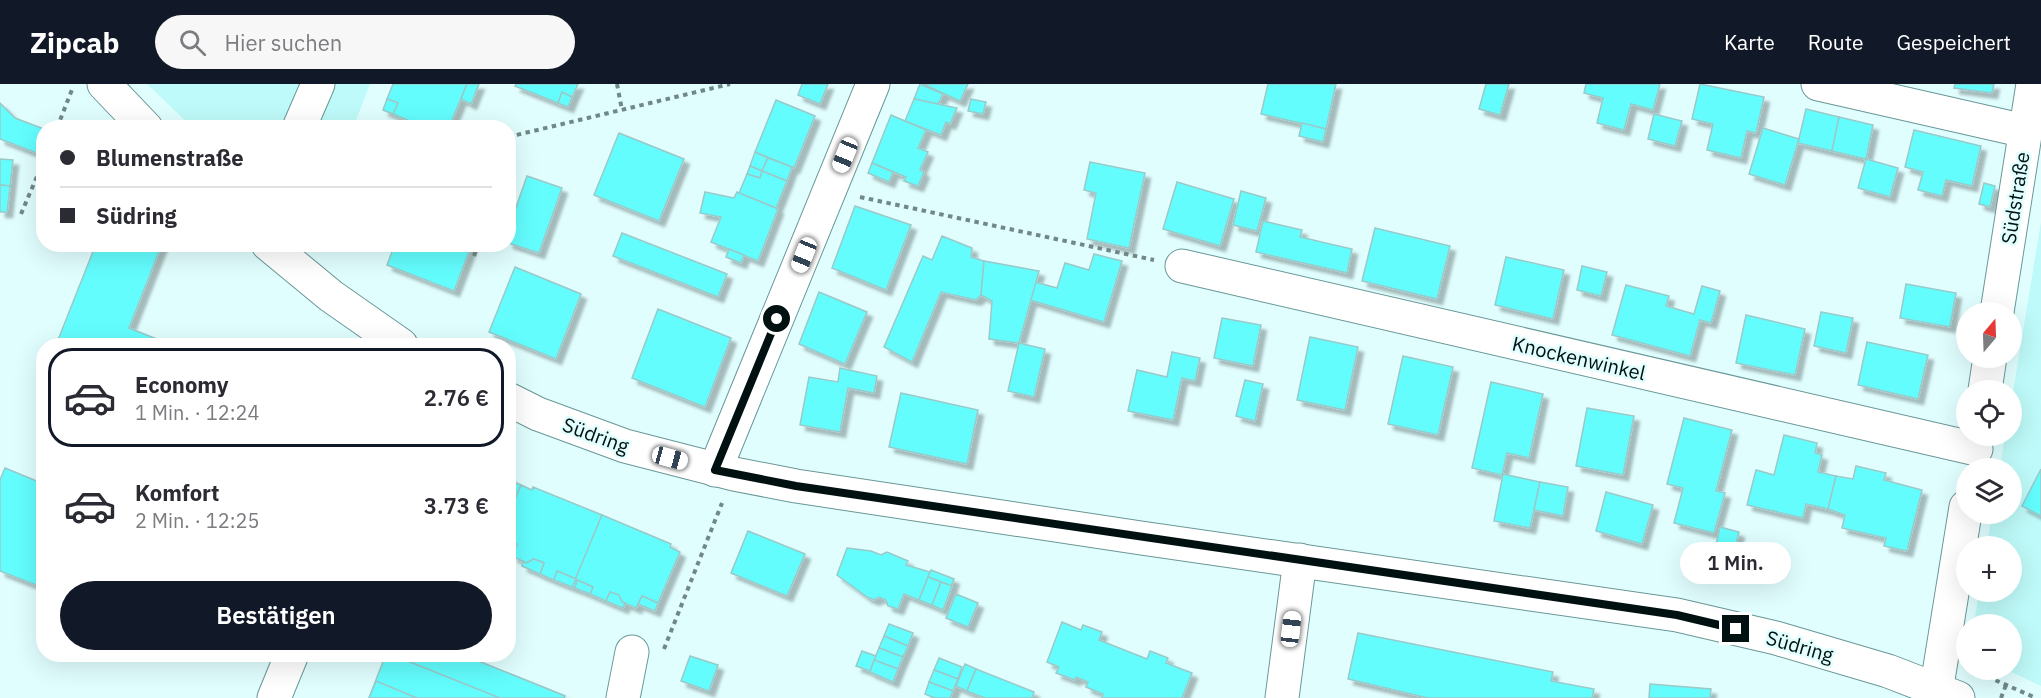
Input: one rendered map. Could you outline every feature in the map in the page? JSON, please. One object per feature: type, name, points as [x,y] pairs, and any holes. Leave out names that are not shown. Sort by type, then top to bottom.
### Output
[{"type":"street","points":[[104,84],[138,120]]},
{"type":"street","points":[[302,120],[318,84]]},
{"type":"street","points":[[725,472],[830,190],[873,84]]},
{"type":"street","points":[[1818,84],[2025,131]]},
{"type":"street","name":"Südstraße","points":[[1999,302],[2033,84]]},
{"type":"street","points":[[278,252],[331,296],[391,338]]},
{"type":"street","name":"Knockenwinkel","points":[[1182,266],[1976,451]]},
{"type":"street","name":"Südring","points":[[516,403],[538,414],[625,446],[725,472],[808,488],[1677,615],[1776,638],[1888,671],[1943,695]]},
{"type":"street","points":[[1943,695],[1964,524]]},
{"type":"street","points":[[1282,698],[1300,561]]},
{"type":"street","points":[[623,698],[632,651]]},
{"type":"street","points":[[274,698],[289,662]]},
{"type":"path","points":[[60,120],[74,84]]},
{"type":"path","points":[[617,84],[622,110]]},
{"type":"path","points":[[516,134],[730,84]]},
{"type":"path","points":[[21,214],[36,179]]},
{"type":"path","points":[[830,190],[1182,266]]},
{"type":"path","points":[[474,256],[475,252]]},
{"type":"path","points":[[632,651],[662,653],[725,472]]},
{"type":"path","points":[[1997,680],[2036,698]]},
{"type":"path","points":[[2001,698],[2007,684]]},
{"type":"shaded area","points":[[147,84],[370,84],[356,120],[185,120]]},
{"type":"shaded area","points":[[2041,222],[2041,686],[2022,677],[2022,614],[1976,614],[1977,602],[2022,602],[2022,536],[1989,536],[1990,524],[2022,524],[2022,458],[2002,458],[2003,446],[2022,446],[2022,380],[2015,380],[2017,368],[2022,368],[2022,337]]},
{"type":"building","points":[[393,84],[467,84],[452,120],[408,120],[393,114],[398,103],[387,99]]},
{"type":"building","points":[[467,84],[479,84],[471,104],[461,99]]},
{"type":"building","points":[[516,84],[578,84],[572,97],[562,92],[558,103],[515,86]]},
{"type":"building","points":[[802,84],[828,84],[820,104],[798,95]]},
{"type":"building","points":[[920,84],[943,94],[938,104],[914,99]]},
{"type":"building","points":[[923,84],[968,84],[960,101]]},
{"type":"building","points":[[1268,84],[1336,84],[1326,129],[1261,114]]},
{"type":"building","points":[[1486,84],[1509,84],[1500,115],[1479,109]]},
{"type":"building","points":[[1586,84],[1660,84],[1653,110],[1631,104],[1624,130],[1597,123],[1603,98],[1584,93]]},
{"type":"building","points":[[1700,84],[1764,97],[1756,133],[1747,131],[1741,158],[1707,150],[1713,124],[1692,119]]},
{"type":"building","points":[[1955,84],[1994,84],[1992,93],[1954,88]]},
{"type":"building","points":[[562,92],[572,97],[568,107],[558,103]]},
{"type":"building","points":[[387,99],[398,103],[393,114],[383,110]]},
{"type":"building","points":[[914,99],[957,108],[950,124],[946,122],[941,135],[905,121]]},
{"type":"building","points":[[971,99],[986,102],[983,114],[968,111]]},
{"type":"building","points":[[776,100],[815,116],[794,168],[755,152]]},
{"type":"building","points":[[0,103],[15,118],[36,126],[36,153],[0,139]]},
{"type":"building","points":[[1806,109],[1839,117],[1832,151],[1798,143]]},
{"type":"building","points":[[1654,114],[1682,121],[1675,146],[1648,139]]},
{"type":"building","points":[[891,115],[926,130],[918,148],[928,152],[920,170],[924,172],[918,186],[904,181],[906,177],[872,163]]},
{"type":"building","points":[[1839,117],[1873,125],[1866,159],[1832,151]]},
{"type":"building","points":[[1302,123],[1326,129],[1323,142],[1299,136]]},
{"type":"building","points":[[1763,128],[1799,139],[1785,185],[1749,174]]},
{"type":"building","points":[[1914,130],[1981,146],[1972,186],[1946,180],[1942,196],[1918,190],[1923,172],[1905,167]]},
{"type":"building","points":[[619,133],[684,159],[659,221],[594,195]]},
{"type":"building","points":[[755,152],[768,158],[762,171],[750,166]]},
{"type":"building","points":[[768,158],[792,167],[787,181],[762,171]]},
{"type":"building","points":[[0,159],[13,160],[10,186],[0,185]]},
{"type":"building","points":[[1866,159],[1898,168],[1890,197],[1858,188]]},
{"type":"building","points":[[1090,162],[1145,173],[1129,248],[1087,239],[1096,193],[1084,190]]},
{"type":"building","points":[[872,163],[893,172],[889,182],[868,173]]},
{"type":"building","points":[[750,166],[762,171],[760,178],[747,174]]},
{"type":"building","points":[[762,171],[787,181],[776,208],[739,193],[747,174],[760,178]]},
{"type":"building","points":[[527,176],[562,188],[539,253],[516,246],[516,207]]},
{"type":"building","points":[[1177,182],[1234,199],[1220,246],[1163,229]]},
{"type":"building","points":[[1984,183],[1995,186],[1990,207],[1979,204]]},
{"type":"building","points":[[0,185],[10,186],[7,212],[0,212]]},
{"type":"building","points":[[1241,191],[1266,198],[1257,231],[1233,225]]},
{"type":"building","points":[[705,192],[734,198],[737,192],[778,209],[758,261],[711,242],[721,217],[700,213]]},
{"type":"building","points":[[855,206],[911,225],[886,290],[832,268]]},
{"type":"building","points":[[1263,221],[1302,230],[1300,237],[1352,249],[1347,273],[1256,252]]},
{"type":"building","points":[[1375,228],[1450,246],[1437,299],[1362,281]]},
{"type":"building","points":[[622,233],[727,274],[718,297],[613,256]]},
{"type":"building","points":[[942,236],[972,248],[971,257],[984,261],[981,295],[976,300],[941,292],[912,362],[884,347],[923,256],[932,260]]},
{"type":"building","points":[[729,249],[744,255],[741,263],[726,257]]},
{"type":"building","points":[[93,252],[159,252],[129,328],[154,338],[59,338]]},
{"type":"building","points":[[392,252],[469,252],[454,291],[387,265]]},
{"type":"building","points":[[1094,254],[1122,261],[1104,322],[1030,300],[1035,282],[1057,288],[1065,263],[1089,270]]},
{"type":"building","points":[[1506,257],[1564,270],[1553,319],[1495,305]]},
{"type":"building","points":[[984,261],[1039,271],[1019,343],[989,339],[992,301],[981,295]]},
{"type":"building","points":[[1582,266],[1607,272],[1601,296],[1577,290]]},
{"type":"building","points":[[515,267],[581,294],[556,359],[516,343],[516,338],[504,338],[489,332]]},
{"type":"building","points":[[1906,284],[1956,293],[1950,327],[1900,318]]},
{"type":"building","points":[[1626,285],[1669,296],[1666,306],[1694,314],[1702,286],[1720,291],[1711,323],[1700,320],[1690,356],[1612,335]]},
{"type":"building","points":[[819,292],[867,312],[845,364],[799,344]]},
{"type":"building","points":[[658,309],[731,338],[705,407],[632,378]]},
{"type":"building","points":[[1821,312],[1853,318],[1846,353],[1814,346]]},
{"type":"building","points":[[1746,315],[1805,329],[1795,375],[1736,363]]},
{"type":"building","points":[[1222,318],[1261,325],[1253,366],[1214,358]]},
{"type":"building","points":[[1310,337],[1358,347],[1345,410],[1297,400]]},
{"type":"building","points":[[1867,342],[1928,355],[1918,399],[1858,385]]},
{"type":"building","points":[[1019,343],[1045,349],[1034,397],[1008,391]]},
{"type":"building","points":[[1172,352],[1200,358],[1195,381],[1182,378],[1173,420],[1128,411],[1137,370],[1167,377]]},
{"type":"building","points":[[1403,356],[1453,367],[1438,435],[1388,424]]},
{"type":"building","points":[[840,368],[877,376],[874,393],[848,388],[840,432],[800,425],[809,377],[838,382]]},
{"type":"building","points":[[1245,380],[1263,384],[1255,421],[1236,416]]},
{"type":"building","points":[[1491,382],[1543,394],[1529,458],[1507,453],[1502,475],[1472,468]]},
{"type":"building","points":[[901,393],[978,410],[967,464],[889,447]]},
{"type":"building","points":[[1587,408],[1634,416],[1623,475],[1576,466]]},
{"type":"building","points":[[1684,418],[1732,430],[1716,491],[1725,493],[1714,533],[1674,523],[1683,488],[1667,484]]},
{"type":"building","points":[[1784,435],[1817,443],[1815,453],[1822,455],[1818,472],[1836,476],[1828,509],[1806,504],[1803,518],[1747,505],[1756,470],[1774,475]]},
{"type":"building","points":[[1856,466],[1886,473],[1884,480],[1922,490],[1907,551],[1884,546],[1886,538],[1842,528],[1845,515],[1828,509],[1836,476],[1853,479]]},
{"type":"building","points":[[5,468],[36,481],[36,585],[0,571],[0,480]]},
{"type":"building","points":[[2041,469],[2041,516],[2022,506]]},
{"type":"building","points":[[1503,474],[1540,482],[1530,528],[1494,521]]},
{"type":"building","points":[[1540,482],[1568,487],[1563,516],[1534,510]]},
{"type":"building","points":[[516,483],[521,485],[516,497]]},
{"type":"building","points":[[521,485],[532,490],[533,487],[602,515],[576,579],[557,571],[554,580],[540,574],[544,563],[534,559],[526,563],[516,558],[516,497]]},
{"type":"building","points":[[1606,492],[1653,505],[1642,544],[1596,531]]},
{"type":"building","points":[[602,515],[671,544],[670,547],[680,552],[658,603],[642,596],[636,608],[622,602],[619,595],[610,592],[606,601],[590,594],[593,587],[577,580],[575,588],[572,587]]},
{"type":"building","points":[[1720,527],[1739,532],[1731,564],[1713,559]]},
{"type":"building","points":[[748,531],[805,554],[787,596],[731,573]]},
{"type":"building","points":[[847,548],[871,551],[881,555],[887,552],[908,561],[906,565],[930,572],[919,600],[904,594],[898,609],[888,606],[886,600],[879,597],[874,600],[867,597],[837,575]]},
{"type":"building","points":[[534,559],[544,563],[540,574],[522,566],[523,561],[526,563]]},
{"type":"building","points":[[931,570],[954,579],[951,586],[928,577]]},
{"type":"building","points":[[557,571],[576,579],[572,587],[554,580]]},
{"type":"building","points":[[928,577],[941,582],[932,605],[919,600]]},
{"type":"building","points":[[577,580],[593,587],[590,594],[575,588]]},
{"type":"building","points":[[941,582],[952,586],[943,610],[932,605]]},
{"type":"building","points":[[610,592],[619,595],[625,603],[623,608],[606,601]]},
{"type":"building","points":[[956,594],[978,603],[968,627],[946,618]]},
{"type":"building","points":[[642,596],[658,603],[655,611],[638,604]]},
{"type":"building","points":[[1062,622],[1081,630],[1083,625],[1102,632],[1099,640],[1147,659],[1150,651],[1168,658],[1166,663],[1192,673],[1182,698],[1102,698],[1103,694],[1086,687],[1088,682],[1056,673],[1059,667],[1047,662]]},
{"type":"building","points":[[889,624],[913,633],[908,646],[884,636]]},
{"type":"building","points":[[1358,633],[1553,672],[1551,681],[1594,689],[1592,698],[1428,698],[1348,679]]},
{"type":"building","points":[[884,636],[908,646],[903,657],[879,648]]},
{"type":"building","points":[[879,648],[903,657],[898,669],[874,660]]},
{"type":"building","points":[[862,651],[876,656],[870,671],[856,666]]},
{"type":"building","points":[[690,656],[718,665],[709,691],[681,681]]},
{"type":"building","points":[[939,658],[962,667],[958,679],[934,670]]},
{"type":"building","points":[[874,660],[898,669],[893,682],[870,672]]},
{"type":"building","points":[[383,662],[481,662],[565,696],[564,698],[369,698]]},
{"type":"building","points":[[410,662],[481,662],[565,696],[564,698],[500,698]]},
{"type":"building","points":[[965,664],[976,669],[967,691],[956,686]]},
{"type":"building","points":[[976,669],[1034,692],[1032,698],[985,698],[967,691]]},
{"type":"building","points":[[934,670],[958,679],[953,691],[929,682]]},
{"type":"building","points":[[376,681],[417,698],[369,698]]},
{"type":"building","points":[[929,682],[953,691],[950,698],[935,698],[925,694]]},
{"type":"building","points":[[1650,684],[1711,689],[1710,698],[1649,698]]},
{"type":"route","points":[[777,319],[715,470],[796,486],[1677,615],[1736,629]]}]
